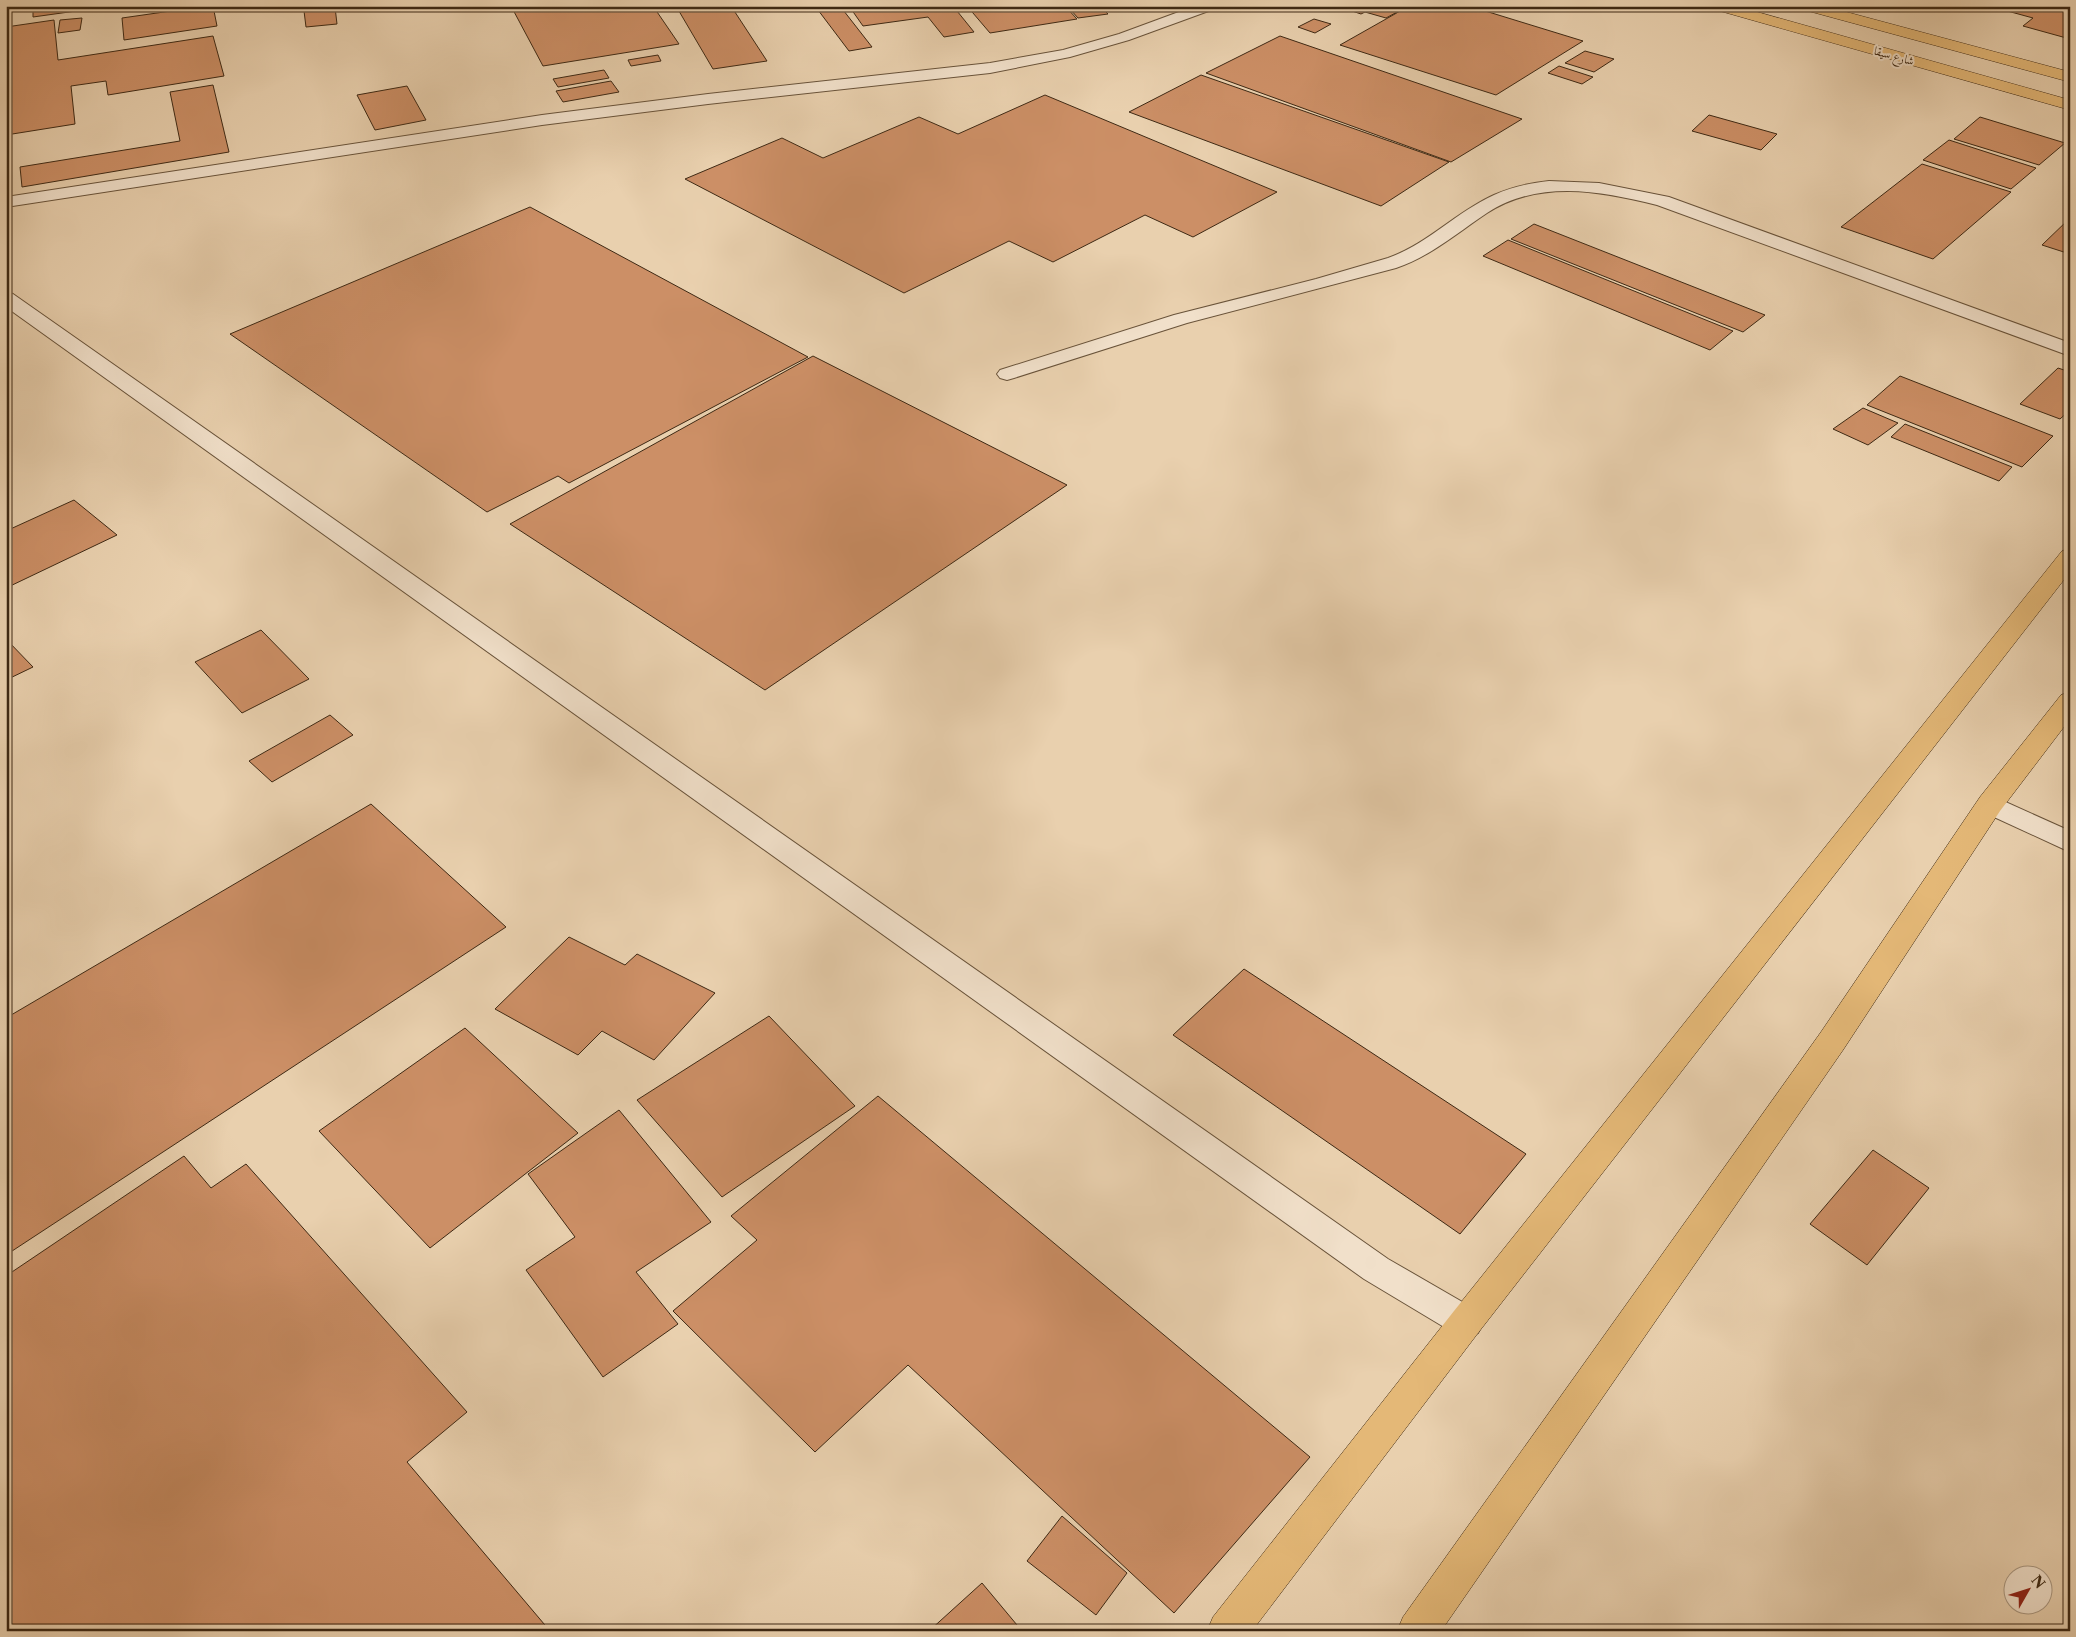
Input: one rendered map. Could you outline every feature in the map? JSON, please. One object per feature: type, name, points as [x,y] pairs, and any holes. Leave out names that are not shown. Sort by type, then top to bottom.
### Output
[{"type":"main road","name":"شارع سيقا","points":[[1718,6],[2070,105]]},
{"type":"main road","name":"شارع سيقا","points":[[1806,6],[2070,77]]},
{"type":"main road","points":[[1227,1631],[1466,1322],[2070,556]]},
{"type":"main road","points":[[1417,1631],[1832,1041],[1990,804],[2070,701]]},
{"type":"lane","points":[[6,202],[552,119],[708,99],[990,68],[1065,54],[1124,37],[1209,6]]},
{"type":"lane","points":[[1007,374],[1203,313],[1323,284],[1405,258],[1434,243],[1462,222],[1508,194],[1533,188],[1572,185],[1620,190],[1663,201],[2070,350]]},
{"type":"lane","points":[[6,298],[1376,1269],[1466,1322]]},
{"type":"lane","points":[[1990,804],[2070,842]]},
{"type":"building","points":[[33,6],[112,6],[33,17]]},
{"type":"building","points":[[213,6],[217,26],[124,40],[122,18]]},
{"type":"building","points":[[511,6],[653,6],[679,44],[543,66]]},
{"type":"building","points":[[676,6],[731,6],[767,61],[713,69]]},
{"type":"building","points":[[815,6],[840,6],[872,47],[849,51]]},
{"type":"building","points":[[849,6],[953,6],[974,32],[944,37],[928,17],[863,26]]},
{"type":"building","points":[[967,6],[1065,6],[1077,19],[990,33]]},
{"type":"building","points":[[1100,6],[1108,14],[1078,18],[1069,8]]},
{"type":"building","points":[[1108,6],[1134,6],[1125,11]]},
{"type":"building","points":[[1337,6],[1382,6],[1399,11],[1386,18],[1365,12],[1361,14]]},
{"type":"building","points":[[1409,6],[1469,6],[1583,41],[1496,95],[1340,45]]},
{"type":"building","points":[[1989,6],[2070,6],[2070,39],[2023,26],[2033,18]]},
{"type":"building","points":[[335,7],[337,24],[306,27],[304,11]]},
{"type":"building","points":[[82,18],[80,30],[58,33],[60,20]]},
{"type":"building","points":[[1314,19],[1331,24],[1315,33],[1298,27]]},
{"type":"building","points":[[54,20],[58,60],[213,36],[224,76],[108,95],[106,81],[71,86],[75,124],[6,135],[6,27]]},
{"type":"building","points":[[1280,36],[1522,119],[1451,162],[1206,73]]},
{"type":"building","points":[[1585,51],[1614,59],[1594,72],[1565,63]]},
{"type":"building","points":[[658,55],[661,61],[631,66],[628,60]]},
{"type":"building","points":[[1559,66],[1593,77],[1582,84],[1548,73]]},
{"type":"building","points":[[604,70],[609,78],[558,87],[553,79]]},
{"type":"building","points":[[1201,75],[1449,162],[1381,206],[1129,112]]},
{"type":"building","points":[[611,81],[619,92],[563,102],[556,91]]},
{"type":"building","points":[[213,85],[229,152],[22,187],[20,167],[180,141],[170,92]]},
{"type":"building","points":[[407,86],[426,120],[375,130],[357,95]]},
{"type":"building","points":[[1045,95],[1277,192],[1193,237],[1145,215],[1053,262],[1009,241],[904,293],[685,179],[782,138],[823,158],[919,117],[958,134]]},
{"type":"building","points":[[1709,115],[1777,134],[1761,150],[1692,131]]},
{"type":"building","points":[[1980,117],[2065,143],[2039,165],[1954,139]]},
{"type":"building","points":[[1949,140],[2036,168],[2011,189],[1923,160]]},
{"type":"building","points":[[1922,164],[2011,192],[1933,259],[1841,227]]},
{"type":"building","points":[[530,207],[808,357],[569,483],[558,476],[487,512],[230,334]]},
{"type":"building","points":[[2070,218],[2070,254],[2042,245]]},
{"type":"building","points":[[1534,224],[1765,315],[1743,332],[1511,239]]},
{"type":"building","points":[[1508,240],[1733,331],[1710,350],[1483,256]]},
{"type":"building","points":[[813,356],[1067,485],[765,690],[510,524]]},
{"type":"building","points":[[2058,368],[2070,372],[2070,410],[2060,419],[2020,404]]},
{"type":"building","points":[[1900,376],[2053,436],[2022,467],[1867,405]]},
{"type":"building","points":[[1863,408],[1898,423],[1868,445],[1833,429]]},
{"type":"building","points":[[1905,424],[2012,467],[1999,481],[1891,437]]},
{"type":"building","points":[[74,500],[117,535],[6,588],[6,531]]},
{"type":"building","points":[[261,630],[309,679],[242,713],[195,662]]},
{"type":"building","points":[[6,639],[33,667],[6,680]]},
{"type":"building","points":[[330,715],[353,735],[272,782],[249,761]]},
{"type":"building","points":[[371,804],[506,927],[6,1255],[6,1018]]},
{"type":"building","points":[[569,937],[625,965],[637,954],[715,993],[654,1060],[602,1031],[578,1055],[495,1009]]},
{"type":"building","points":[[1244,969],[1526,1154],[1460,1234],[1173,1035]]},
{"type":"building","points":[[769,1016],[855,1106],[722,1197],[637,1100]]},
{"type":"building","points":[[465,1028],[578,1133],[430,1248],[319,1131]]},
{"type":"building","points":[[878,1096],[1310,1457],[1174,1613],[908,1365],[815,1452],[673,1311],[757,1240],[731,1216]]},
{"type":"building","points":[[619,1110],[711,1222],[636,1272],[678,1324],[603,1377],[526,1270],[575,1237],[528,1174]]},
{"type":"building","points":[[1873,1150],[1929,1188],[1867,1265],[1810,1224]]},
{"type":"building","points":[[184,1156],[211,1188],[246,1164],[467,1412],[407,1462],[550,1631],[6,1631],[6,1276]]},
{"type":"building","points":[[1062,1516],[1127,1573],[1096,1615],[1027,1561]]},
{"type":"building","points":[[982,1583],[1022,1631],[929,1631]]}]
